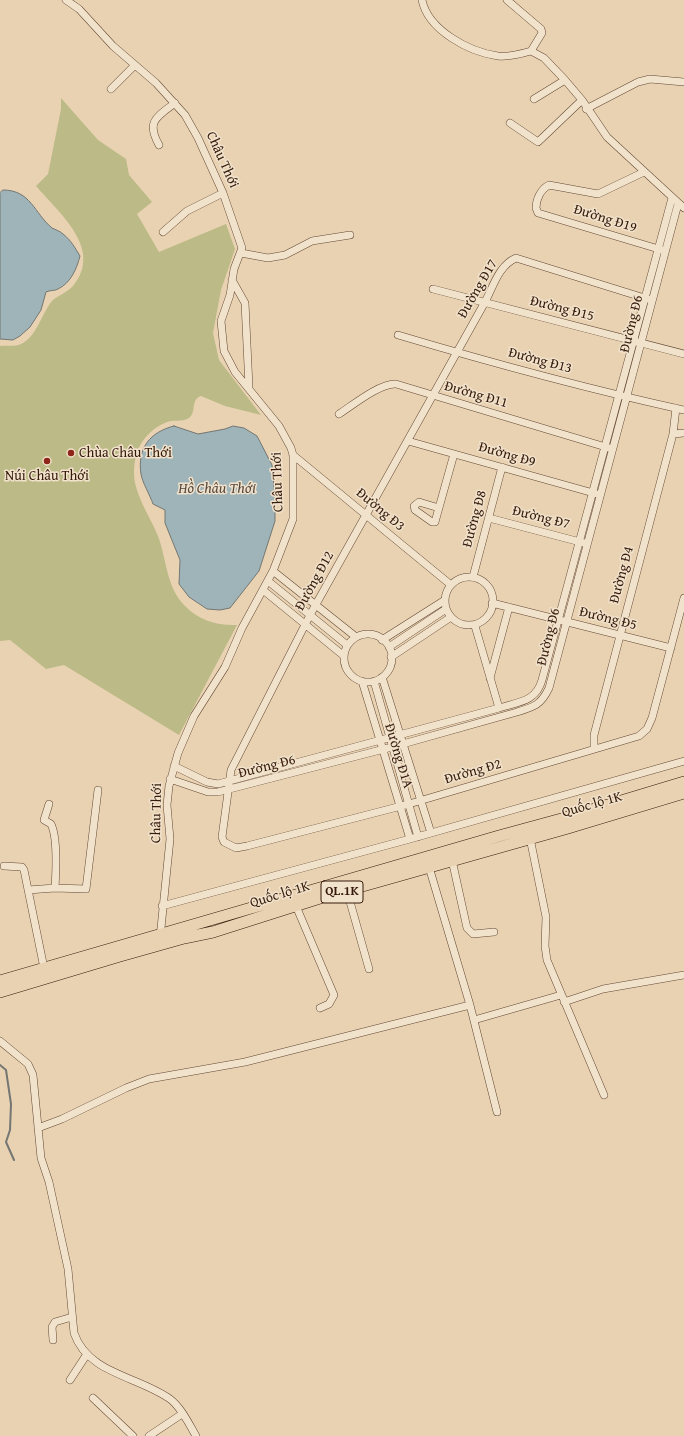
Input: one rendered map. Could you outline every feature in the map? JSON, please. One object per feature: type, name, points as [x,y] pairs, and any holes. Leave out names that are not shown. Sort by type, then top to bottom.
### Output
[{"type":"main road","name":"Quốc lộ 1K","points":[[0,992],[160,939],[499,836],[566,818],[684,782]]},
{"type":"main road","name":"Quốc lộ 1K","points":[[0,981],[44,968],[160,939],[213,932],[296,906],[684,793]]},
{"type":"street","name":"Châu Thới","points":[[66,0],[79,9],[113,46],[134,66],[156,83],[186,115],[198,138],[223,193],[242,248],[234,269],[230,295],[221,321],[224,351],[230,363],[280,426],[293,455],[293,519],[273,571],[242,628],[225,667],[194,716],[178,753],[170,779],[167,805],[170,844],[162,906],[160,939]]},
{"type":"street","points":[[422,0],[424,10],[430,20],[441,32],[475,49],[498,56],[532,51],[544,58],[582,100],[586,109],[607,137],[684,208]]},
{"type":"street","points":[[507,0],[541,28],[542,33],[532,51]]},
{"type":"street","points":[[111,89],[134,66]]},
{"type":"street","points":[[586,109],[638,82],[650,79],[684,82]]},
{"type":"street","points":[[534,99],[565,80]]},
{"type":"street","points":[[510,123],[538,142],[582,100]]},
{"type":"street","points":[[159,145],[153,133],[153,124],[157,117],[175,103]]},
{"type":"street","name":"Đường Đ19","points":[[644,172],[598,194],[549,185],[545,187],[536,202],[538,213],[661,250]]},
{"type":"street","points":[[163,232],[186,211],[223,193]]},
{"type":"street","name":"Đường Đ6","points":[[170,779],[208,792],[332,753],[499,708],[535,696],[540,689],[558,620],[574,575],[661,250],[672,198]]},
{"type":"street","name":"Đường Đ6","points":[[661,250],[678,204]]},
{"type":"street","points":[[241,253],[268,258],[285,255],[312,241],[350,235]]},
{"type":"street","name":"Đường Đ17","points":[[433,396],[502,269],[509,261],[516,258],[648,299]]},
{"type":"street","points":[[232,280],[245,303],[249,388]]},
{"type":"street","name":"Đường Đ15","points":[[433,289],[684,354]]},
{"type":"street","name":"Đường Đ13","points":[[398,335],[622,397],[676,408]]},
{"type":"street","name":"Đường Đ11","points":[[338,414],[390,384],[608,447]]},
{"type":"street","name":"Đường Đ12","points":[[228,786],[231,770],[305,624],[433,396]]},
{"type":"street","points":[[676,408],[684,410]]},
{"type":"street","name":"Đường Đ4","points":[[594,749],[594,735],[619,635],[673,434],[676,408]]},
{"type":"street","points":[[673,434],[684,433]]},
{"type":"street","name":"Đường Đ9","points":[[408,441],[596,494]]},
{"type":"street","points":[[439,508],[454,454]]},
{"type":"street","name":"Đường Đ3","points":[[293,455],[451,585]]},
{"type":"street","name":"Đường Đ8","points":[[473,577],[502,467]]},
{"type":"street","name":"Đường Đ7","points":[[489,518],[583,542]]},
{"type":"street","points":[[273,571],[356,637]]},
{"type":"street","name":"Đường Đ6","points":[[174,766],[213,784],[228,786],[281,777],[383,750],[533,707],[543,700],[552,676],[566,622],[574,575]]},
{"type":"street","points":[[465,577],[473,577],[486,584],[490,591],[492,603],[490,612],[474,626],[461,624],[452,617],[446,609],[445,600],[451,585],[457,580],[465,577]]},
{"type":"street","points":[[268,581],[348,645]]},
{"type":"street","points":[[263,590],[344,656]]},
{"type":"street","name":"Đường Đ2","points":[[228,786],[222,837],[224,842],[236,848],[400,807],[594,749],[630,740],[639,736],[647,729],[652,718],[684,598]]},
{"type":"street","points":[[382,640],[445,600]]},
{"type":"street","name":"Đường Đ5","points":[[492,603],[671,648]]},
{"type":"street","points":[[490,678],[509,607]]},
{"type":"street","points":[[389,647],[446,609]]},
{"type":"street","points":[[391,657],[452,617]]},
{"type":"street","points":[[413,620],[424,635]]},
{"type":"street","points":[[474,626],[499,708]]},
{"type":"street","points":[[371,634],[382,640],[389,647],[391,657],[390,668],[382,677],[374,681],[362,681],[350,674],[346,669],[344,656],[348,645],[356,637],[371,634]]},
{"type":"street","points":[[544,674],[552,676]]},
{"type":"street","name":"Đường Đ1A","points":[[382,677],[430,833]]},
{"type":"street","name":"Đường Đ1A","points":[[362,681],[410,839]]},
{"type":"street","name":"Đường Đ1A","points":[[374,681],[418,837]]},
{"type":"street","points":[[514,703],[517,712]]},
{"type":"street","points":[[467,716],[469,725]]},
{"type":"street","points":[[332,753],[334,762]]},
{"type":"street","points":[[162,906],[418,837],[684,761]]},
{"type":"street","points":[[278,769],[281,777]]},
{"type":"street","points":[[28,890],[55,888],[86,889],[98,790]]},
{"type":"street","points":[[49,804],[44,820],[51,824],[53,830],[56,862],[55,888]]},
{"type":"street","points":[[530,838],[546,917],[545,931],[547,960],[604,1095]]},
{"type":"street","points":[[452,860],[467,928],[473,934],[494,932]]},
{"type":"street","points":[[4,866],[22,867],[24,870],[44,968]]},
{"type":"street","points":[[429,867],[470,1005],[497,1112]]},
{"type":"street","points":[[347,891],[369,969]]},
{"type":"street","points":[[296,906],[334,994],[329,1004],[320,1008]]},
{"type":"street","points":[[474,1020],[603,989],[684,975]]},
{"type":"street","points":[[38,1128],[62,1119],[120,1091],[149,1079],[245,1062],[470,1005]]},
{"type":"street","points":[[0,1041],[28,1064],[33,1075],[41,1158],[50,1182],[68,1269],[72,1318],[77,1342],[87,1354],[101,1366],[170,1398],[196,1436]]},
{"type":"street","points":[[53,1340],[52,1327],[55,1322],[72,1318]]},
{"type":"street","points":[[70,1380],[87,1354]]},
{"type":"street","points":[[93,1398],[134,1436]]},
{"type":"street","points":[[149,1436],[182,1414]]},
{"type":"shaded area","points":[[61,98],[98,140],[126,159],[129,175],[152,202],[137,214],[159,252],[226,224],[235,249],[221,290],[213,333],[219,360],[261,415],[225,406],[201,396],[194,403],[193,413],[189,418],[171,421],[161,425],[143,440],[138,450],[134,466],[134,479],[137,490],[158,536],[170,582],[179,599],[190,611],[202,618],[216,623],[237,625],[179,735],[64,665],[46,669],[10,640],[0,641],[0,346],[18,345],[30,337],[51,302],[73,286],[81,272],[84,259],[81,245],[75,232],[36,186],[48,174],[61,109]]},
{"type":"water","points":[[3,190],[12,191],[26,198],[52,228],[61,232],[73,244],[80,256],[70,279],[58,289],[46,292],[41,310],[30,327],[13,340],[0,339],[0,193]]},
{"type":"water","name":"Hồ Châu Thới","points":[[174,426],[198,434],[233,426],[244,428],[257,436],[272,465],[275,521],[259,571],[230,608],[220,610],[207,609],[189,597],[179,584],[180,560],[165,523],[165,510],[153,504],[144,485],[140,465],[143,449],[147,442],[158,432]]},
{"type":"waterway","points":[[0,1065],[6,1070],[11,1104],[10,1130],[6,1142],[14,1160]]},
{"type":"place","name":"Chùa Châu Thới","points":[[71,453]]},
{"type":"place","name":"Núi Châu Thới","points":[[47,461]]}]
